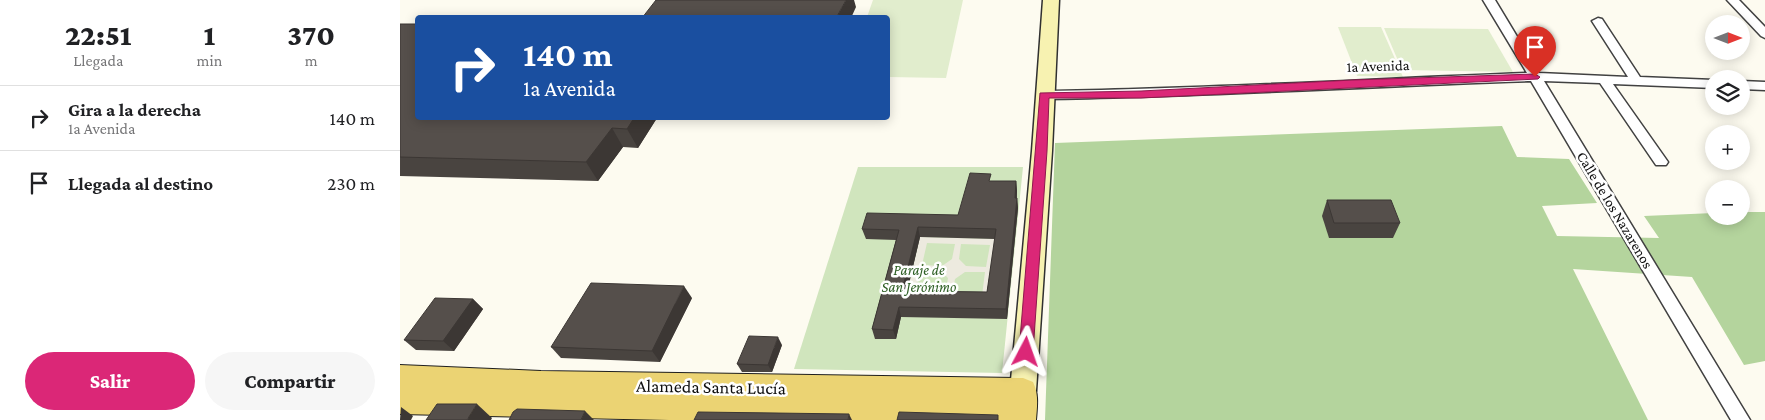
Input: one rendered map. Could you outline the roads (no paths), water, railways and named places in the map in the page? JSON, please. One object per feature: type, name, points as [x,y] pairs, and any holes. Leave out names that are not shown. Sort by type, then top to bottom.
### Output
[{"type":"main road","name":"Alameda Santa Lucía","points":[[400,378],[526,403]]},
{"type":"main road","name":"Alameda Santa Lucía","points":[[400,401],[1022,408]]},
{"type":"street","points":[[1022,408],[1042,151],[1051,0]]},
{"type":"street","name":"Calle de los Nazarenos","points":[[1489,0],[1741,420]]},
{"type":"street","points":[[1732,0],[1765,34]]},
{"type":"street","points":[[1598,21],[1636,80]]},
{"type":"street","name":"1a Avenida","points":[[1044,95],[1141,94],[1353,83],[1535,77],[1604,78],[1705,84]]},
{"type":"street","points":[[1604,78],[1661,162]]},
{"type":"street","points":[[1750,85],[1765,86]]},
{"type":"park label","name":"Paraje de San Jerónimo","points":[[919,278]]}]
